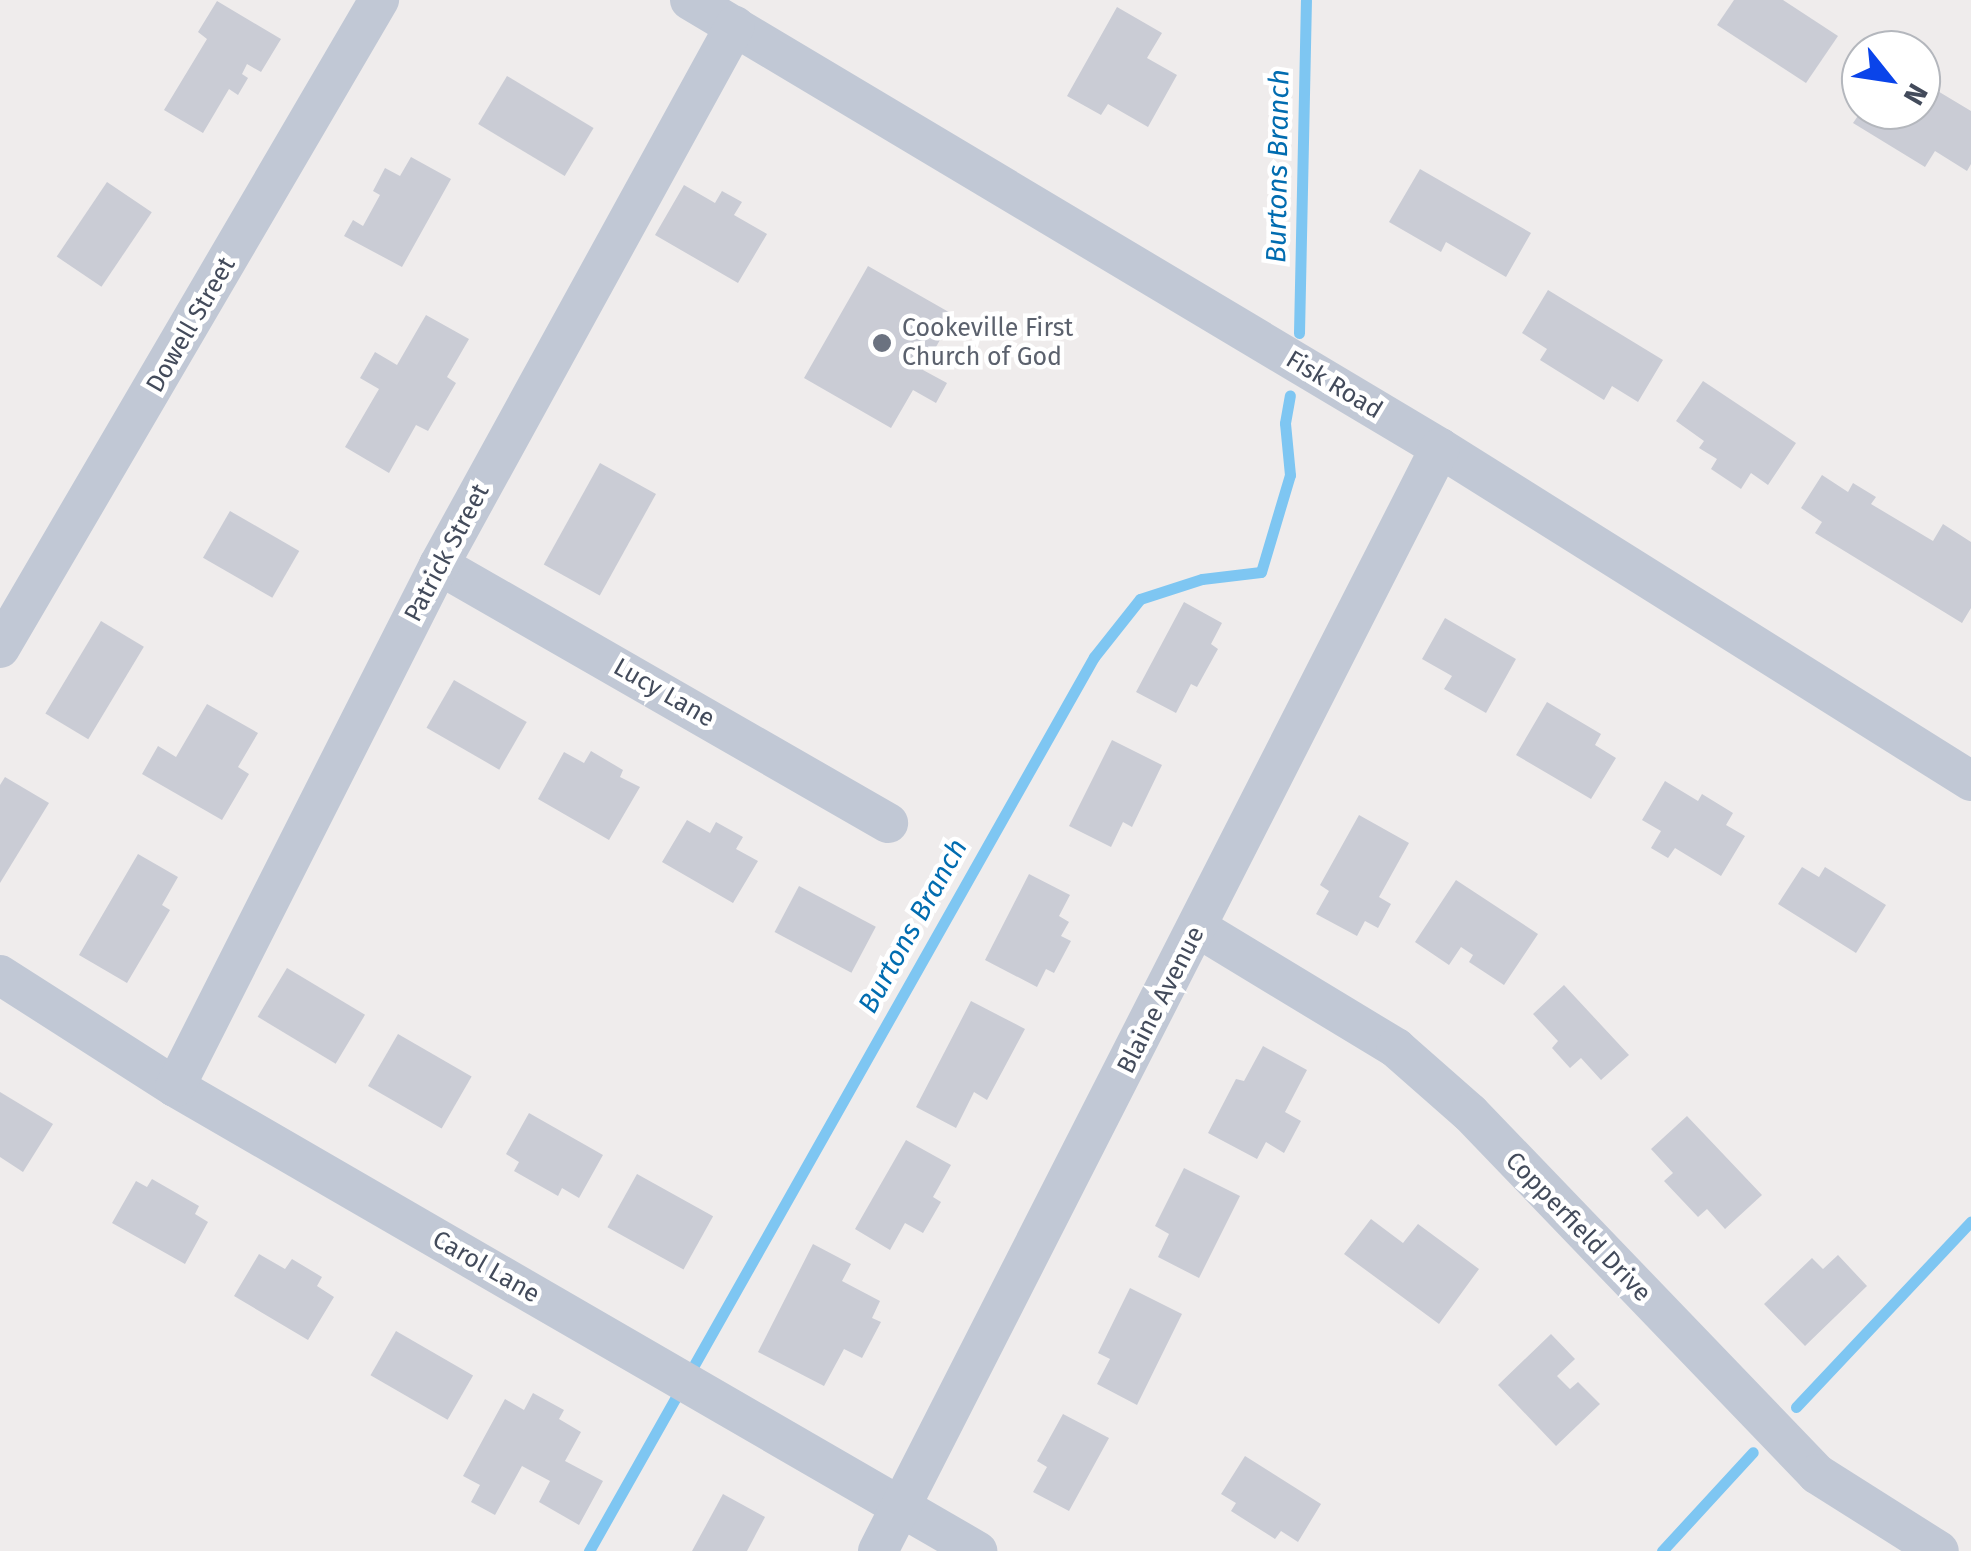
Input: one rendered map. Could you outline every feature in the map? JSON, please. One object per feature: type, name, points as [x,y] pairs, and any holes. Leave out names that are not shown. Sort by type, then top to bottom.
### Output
[{"type":"street","name":"Dowell Street","points":[[0,648],[379,0]]},
{"type":"street","name":"Fisk Road","points":[[690,0],[1440,448],[1971,781]]},
{"type":"street","name":"Patrick Street","points":[[175,1087],[439,565],[735,26]]},
{"type":"street","name":"Blaine Avenue","points":[[878,1551],[1440,448]]},
{"type":"street","name":"Lucy Lane","points":[[439,565],[888,822]]},
{"type":"street","name":"Copperfield Drive","points":[[1198,928],[1396,1048],[1470,1113],[1817,1474],[1939,1551]]},
{"type":"street","name":"Carol Lane","points":[[0,975],[175,1087],[976,1551]]},
{"type":"building","points":[[1734,0],[1783,0],[1838,36],[1806,83],[1717,25]]},
{"type":"building","points":[[217,1],[281,39],[261,72],[247,64],[242,74],[248,78],[238,95],[229,89],[203,133],[164,110],[207,39],[198,32]]},
{"type":"building","points":[[1117,7],[1162,33],[1147,58],[1177,75],[1148,127],[1108,104],[1101,115],[1067,96]]},
{"type":"building","points":[[507,76],[594,128],[565,176],[478,124]]},
{"type":"building","points":[[1941,93],[1971,111],[1971,164],[1967,171],[1935,151],[1925,167],[1864,130],[1941,130]]},
{"type":"building","points":[[411,157],[451,179],[402,267],[344,236],[353,220],[363,226],[380,195],[373,191],[385,168],[400,176]]},
{"type":"building","points":[[1420,169],[1531,233],[1506,277],[1446,242],[1441,252],[1389,222]]},
{"type":"building","points":[[107,182],[152,212],[101,287],[57,257]]},
{"type":"building","points":[[684,185],[715,203],[722,191],[742,202],[734,215],[767,234],[738,283],[655,235]]},
{"type":"building","name":"Cookeville First Church of God","points":[[868,266],[954,315],[923,370],[947,383],[936,403],[913,390],[891,428],[804,378]]},
{"type":"building","points":[[1548,290],[1663,360],[1638,402],[1612,386],[1604,400],[1540,360],[1547,349],[1522,333]]},
{"type":"building","points":[[426,315],[469,339],[447,377],[456,383],[428,431],[416,425],[389,473],[345,447],[379,389],[360,378],[375,352],[397,365]]},
{"type":"building","points":[[1703,381],[1796,443],[1768,485],[1751,473],[1741,489],[1711,469],[1717,459],[1699,448],[1704,441],[1676,421]]},
{"type":"building","points":[[600,463],[656,494],[600,595],[544,564]]},
{"type":"building","points":[[1822,475],[1848,492],[1853,483],[1876,497],[1871,504],[1933,541],[1943,524],[1971,542],[1971,608],[1962,623],[1815,533],[1822,522],[1801,508]]},
{"type":"building","points":[[230,511],[299,551],[272,598],[203,558]]},
{"type":"building","points":[[1184,602],[1222,623],[1211,644],[1218,649],[1197,687],[1191,684],[1176,713],[1136,692]]},
{"type":"building","points":[[1445,618],[1516,659],[1486,713],[1444,689],[1452,676],[1422,659]]},
{"type":"building","points":[[101,621],[144,647],[88,739],[45,714]]},
{"type":"building","points":[[454,680],[527,722],[499,770],[426,728]]},
{"type":"building","points":[[1547,702],[1601,734],[1595,745],[1616,758],[1591,799],[1516,755]]},
{"type":"building","points":[[207,704],[258,733],[238,767],[249,774],[222,820],[142,774],[158,746],[176,757]]},
{"type":"building","points":[[1112,740],[1162,765],[1132,827],[1123,822],[1111,847],[1069,826]]},
{"type":"building","points":[[591,751],[623,770],[620,777],[640,787],[609,840],[538,799],[564,752],[584,763]]},
{"type":"building","points":[[5,777],[49,803],[0,883],[0,785]]},
{"type":"building","points":[[1665,781],[1698,801],[1702,794],[1733,813],[1726,825],[1745,836],[1721,876],[1675,848],[1668,858],[1651,848],[1661,831],[1642,820]]},
{"type":"building","points":[[1359,815],[1409,843],[1379,897],[1391,904],[1378,928],[1365,921],[1357,936],[1316,914],[1329,891],[1320,885]]},
{"type":"building","points":[[687,820],[710,833],[716,822],[743,837],[736,849],[758,861],[733,903],[662,862]]},
{"type":"building","points":[[138,854],[178,877],[162,905],[170,910],[127,983],[79,955]]},
{"type":"building","points":[[1802,867],[1819,877],[1825,867],[1886,905],[1856,953],[1778,904]]},
{"type":"building","points":[[1029,874],[1070,895],[1059,916],[1069,922],[1061,936],[1071,941],[1054,973],[1046,969],[1037,987],[985,960]]},
{"type":"building","points":[[1456,880],[1538,934],[1504,985],[1469,962],[1473,955],[1461,947],[1449,965],[1415,942]]},
{"type":"building","points":[[799,886],[876,927],[851,973],[775,932]]},
{"type":"building","points":[[287,968],[365,1015],[336,1064],[258,1017]]},
{"type":"building","points":[[1564,985],[1629,1055],[1601,1080],[1581,1058],[1570,1068],[1552,1048],[1558,1041],[1533,1014]]},
{"type":"building","points":[[971,1001],[1025,1029],[987,1100],[974,1092],[956,1128],[916,1107]]},
{"type":"building","points":[[398,1034],[472,1076],[442,1128],[368,1086]]},
{"type":"building","points":[[1263,1046],[1307,1070],[1285,1112],[1301,1121],[1284,1153],[1266,1142],[1257,1159],[1208,1133],[1236,1079],[1244,1081]]},
{"type":"building","points":[[0,1092],[53,1124],[23,1172],[0,1157]]},
{"type":"building","points":[[529,1113],[603,1155],[579,1198],[562,1188],[558,1196],[514,1171],[519,1162],[506,1154]]},
{"type":"building","points":[[1687,1116],[1762,1195],[1725,1229],[1707,1209],[1698,1217],[1664,1181],[1673,1173],[1651,1149]]},
{"type":"building","points":[[906,1140],[951,1165],[933,1197],[941,1202],[923,1233],[905,1223],[890,1250],[855,1229]]},
{"type":"building","points":[[1184,1168],[1240,1196],[1199,1278],[1158,1257],[1169,1234],[1155,1226]]},
{"type":"building","points":[[637,1174],[713,1216],[684,1270],[607,1227]]},
{"type":"building","points":[[152,1179],[199,1206],[195,1214],[208,1222],[185,1264],[112,1223],[136,1181],[147,1187]]},
{"type":"building","points":[[1371,1219],[1403,1243],[1418,1224],[1479,1269],[1439,1324],[1344,1254]]},
{"type":"building","points":[[813,1244],[851,1264],[842,1281],[880,1301],[872,1318],[881,1322],[862,1358],[844,1349],[824,1386],[758,1352]]},
{"type":"building","points":[[259,1254],[285,1269],[292,1259],[322,1277],[317,1286],[334,1297],[308,1340],[234,1296]]},
{"type":"building","points":[[1838,1255],[1867,1286],[1805,1346],[1764,1304],[1812,1258],[1823,1269]]},
{"type":"building","points":[[1130,1288],[1182,1314],[1137,1405],[1097,1384],[1110,1359],[1098,1353]]},
{"type":"building","points":[[396,1331],[473,1376],[448,1420],[370,1375]]},
{"type":"building","points":[[1551,1334],[1575,1359],[1557,1376],[1570,1389],[1578,1382],[1600,1404],[1556,1446],[1498,1385]]},
{"type":"building","points":[[533,1393],[564,1410],[559,1419],[581,1432],[565,1461],[603,1481],[579,1525],[539,1502],[550,1481],[522,1466],[495,1515],[471,1502],[480,1485],[463,1476],[505,1399],[524,1410]]},
{"type":"building","points":[[1063,1414],[1109,1438],[1069,1511],[1033,1492],[1047,1467],[1037,1461]]},
{"type":"building","points":[[1245,1456],[1321,1504],[1298,1542],[1281,1531],[1275,1539],[1231,1511],[1236,1503],[1221,1494]]},
{"type":"building","points":[[723,1494],[765,1517],[747,1551],[692,1551]]},
{"type":"waterway","name":"Burtons Branch","points":[[1299,333],[1306,0]]},
{"type":"waterway","name":"Burtons Branch","points":[[589,1551],[1094,657],[1140,599],[1202,579],[1261,572],[1290,475],[1285,423],[1290,395]]},
{"type":"waterway","points":[[1796,1407],[1971,1221]]},
{"type":"waterway","points":[[1662,1551],[1753,1452]]},
{"type":"place","name":"Cookeville First Church of God","points":[[882,343]]}]
